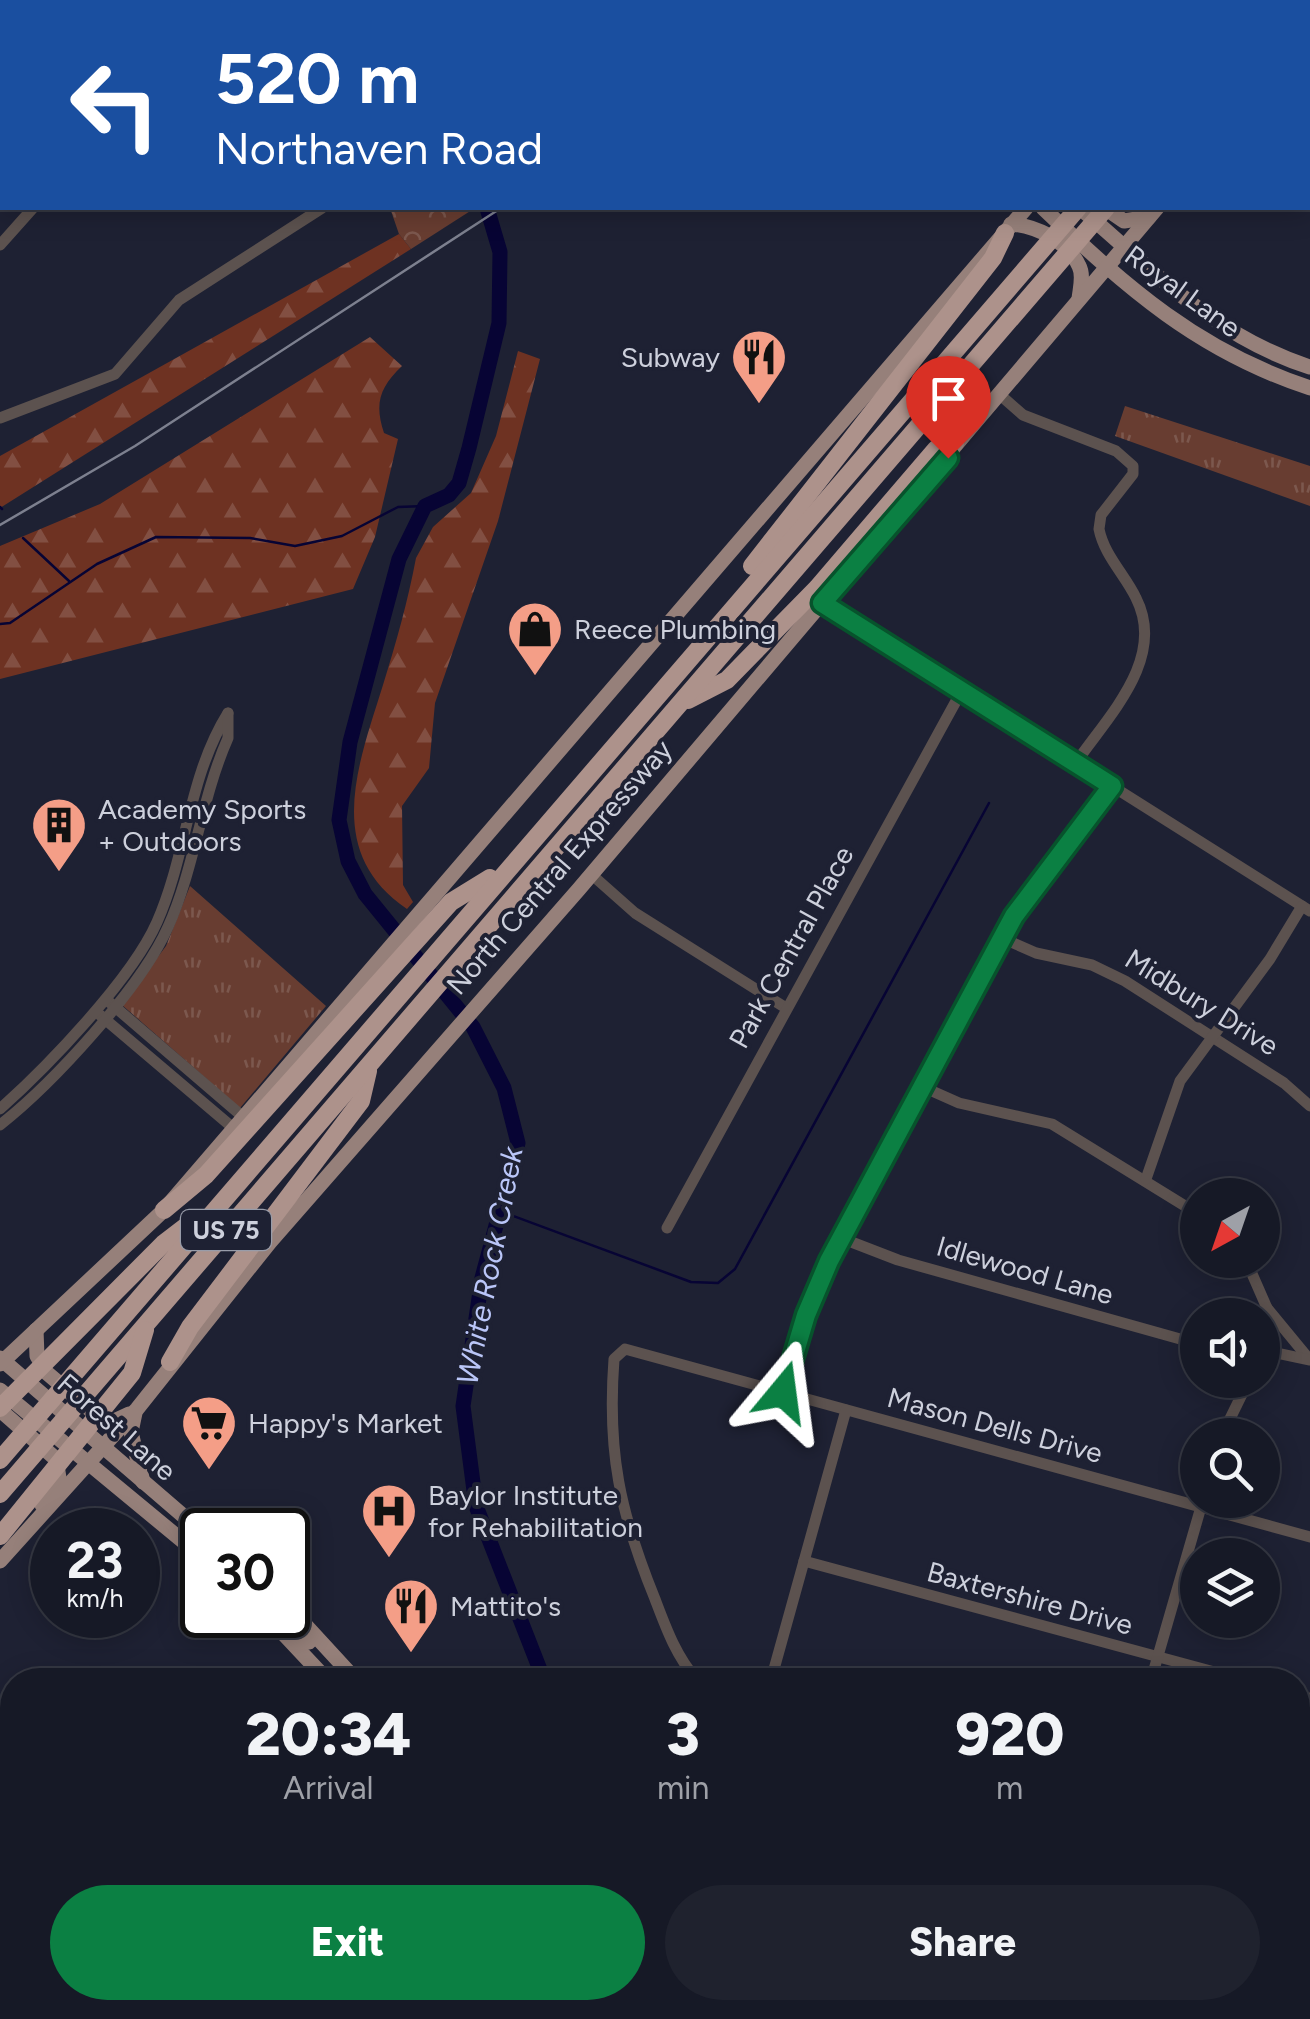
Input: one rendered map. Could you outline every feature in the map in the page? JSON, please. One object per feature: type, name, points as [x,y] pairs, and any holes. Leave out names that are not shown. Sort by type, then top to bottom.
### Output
[{"type":"highway","name":"North Central Expressway","points":[[4,1455],[741,594],[1077,210]]},
{"type":"highway","name":"North Central Expressway","points":[[0,1494],[1104,210]]},
{"type":"highway","points":[[741,594],[754,562],[993,258],[1008,228]]},
{"type":"highway","points":[[678,705],[727,680],[816,588],[936,449],[954,442]]},
{"type":"highway","points":[[164,1210],[206,1176],[357,994],[451,902],[507,868]]},
{"type":"highway","points":[[170,1362],[190,1327],[361,1102],[369,1065]]},
{"type":"highway","points":[[0,1409],[163,1244],[224,1196]]},
{"type":"highway","points":[[0,1536],[132,1373],[148,1320]]},
{"type":"main road","points":[[1,1361],[164,1210],[237,1121],[357,994],[422,910],[1024,210]]},
{"type":"main road","name":"Royal Lane","points":[[1045,210],[1106,267],[1223,354],[1310,388]]},
{"type":"main road","name":"Royal Lane","points":[[1081,210],[1212,322],[1263,350],[1310,367]]},
{"type":"main road","points":[[1109,210],[1124,221],[1153,212]]},
{"type":"main road","name":"North Central Expressway","points":[[0,1561],[137,1409],[170,1362],[948,458],[954,442],[1153,212]]},
{"type":"main road","points":[[1008,228],[1039,227],[1076,261],[1081,272],[1079,299]]},
{"type":"main road","points":[[36,1330],[40,1365],[95,1415],[114,1421],[137,1409]]},
{"type":"main road","name":"Forest Lane","points":[[1,1361],[180,1514]]},
{"type":"main road","name":"Forest Lane","points":[[0,1390],[180,1538]]},
{"type":"main road","points":[[0,1409],[56,1459],[60,1469],[59,1478],[21,1538]]},
{"type":"main road","points":[[137,1409],[131,1432],[142,1482]]},
{"type":"main road","points":[[310,1630],[345,1668]]},
{"type":"main road","points":[[288,1638],[316,1668]]},
{"type":"main road","points":[[306,1638],[336,1668]]},
{"type":"street","points":[[0,245],[31,210]]},
{"type":"street","points":[[0,418],[115,374],[179,300],[319,210]]},
{"type":"street","points":[[998,393],[1023,415],[1116,451],[1133,466],[1132,474],[1101,515],[1099,529],[1142,610],[1146,652],[1137,673],[1075,764]]},
{"type":"street","points":[[822,603],[1306,908],[1180,1081],[1146,1179]]},
{"type":"street","name":"Park Central Place","points":[[666,1228],[961,692]]},
{"type":"street","points":[[0,1126],[36,1094],[108,1001],[153,954],[228,738],[228,713],[199,776],[176,884]]},
{"type":"street","points":[[783,1392],[806,1315],[841,1238],[1002,938],[1046,868],[1112,786]]},
{"type":"street","points":[[591,874],[635,913],[786,1008]]},
{"type":"street","name":"Midbury Drive","points":[[1002,938],[1022,948],[1108,972],[1284,1083],[1310,1106]]},
{"type":"street","points":[[108,1001],[237,1121]]},
{"type":"street","points":[[98,1013],[237,1121]]},
{"type":"street","points":[[0,1109],[98,1013]]},
{"type":"street","points":[[923,1087],[959,1103],[1052,1124],[1180,1202]]},
{"type":"street","name":"Idlewood Lane","points":[[841,1238],[898,1260],[1180,1339]]},
{"type":"street","points":[[1280,1323],[1310,1359]]},
{"type":"street","name":"Mason Dells Drive","points":[[688,1668],[674,1648],[622,1512],[611,1435],[614,1359],[621,1350],[629,1349],[1180,1498]]},
{"type":"street","points":[[1280,1353],[1310,1359]]},
{"type":"street","points":[[774,1668],[846,1410]]},
{"type":"street","points":[[1154,1668],[1198,1518]]},
{"type":"street","name":"Mason Dells Drive","points":[[1248,1518],[1310,1537]]},
{"type":"street","name":"Baxtershire Drive","points":[[804,1561],[1197,1668]]},
{"type":"green space","points":[[391,210],[472,210],[411,249],[399,234]]},
{"type":"green space","points":[[399,234],[411,249],[0,508],[0,456]]},
{"type":"green space","points":[[370,337],[402,366],[388,381],[380,404],[384,433],[398,439],[375,537],[353,589],[0,679],[0,546],[100,504]]},
{"type":"green space","points":[[518,351],[540,359],[498,521],[435,703],[429,768],[402,806],[403,885],[413,902],[407,909],[381,886],[364,861],[356,834],[357,776],[416,558],[433,527],[471,493],[496,436]]},
{"type":"green space","points":[[1125,406],[1310,466],[1310,506],[1115,436]]},
{"type":"green space","points":[[190,886],[326,1006],[240,1108],[122,1005],[166,946]]},
{"type":"waterway","name":"White Rock Creek","points":[[488,210],[500,252],[499,323],[469,448],[459,483],[449,495],[425,506],[399,559],[350,742],[339,820],[348,861],[365,894],[473,1027],[504,1088],[518,1143],[482,1278],[463,1406],[476,1506],[539,1668]]},
{"type":"waterway","points":[[0,624],[10,623],[97,564],[156,537],[250,538],[295,546],[342,536],[398,507],[425,506]]},
{"type":"waterway","points":[[23,538],[69,581]]},
{"type":"waterway","points":[[500,1211],[691,1282],[718,1283],[735,1269],[989,803]]},
{"type":"tram line","points":[[0,525],[135,446],[498,210]]},
{"type":"place","name":"Subway","points":[[759,406]]},
{"type":"place","name":"Reece Plumbing","points":[[535,678]]},
{"type":"place","name":"Academy Sports + Outdoors","points":[[59,874]]},
{"type":"place","name":"Happy's Market","points":[[209,1472]]},
{"type":"place","name":"Baylor Institute for Rehabilitation","points":[[389,1560]]},
{"type":"place","name":"Mattito's","points":[[411,1655]]},
{"type":"route","points":[[783,1392],[806,1315],[829,1261],[1002,938],[1046,868],[1112,786],[822,603],[948,458]]}]
